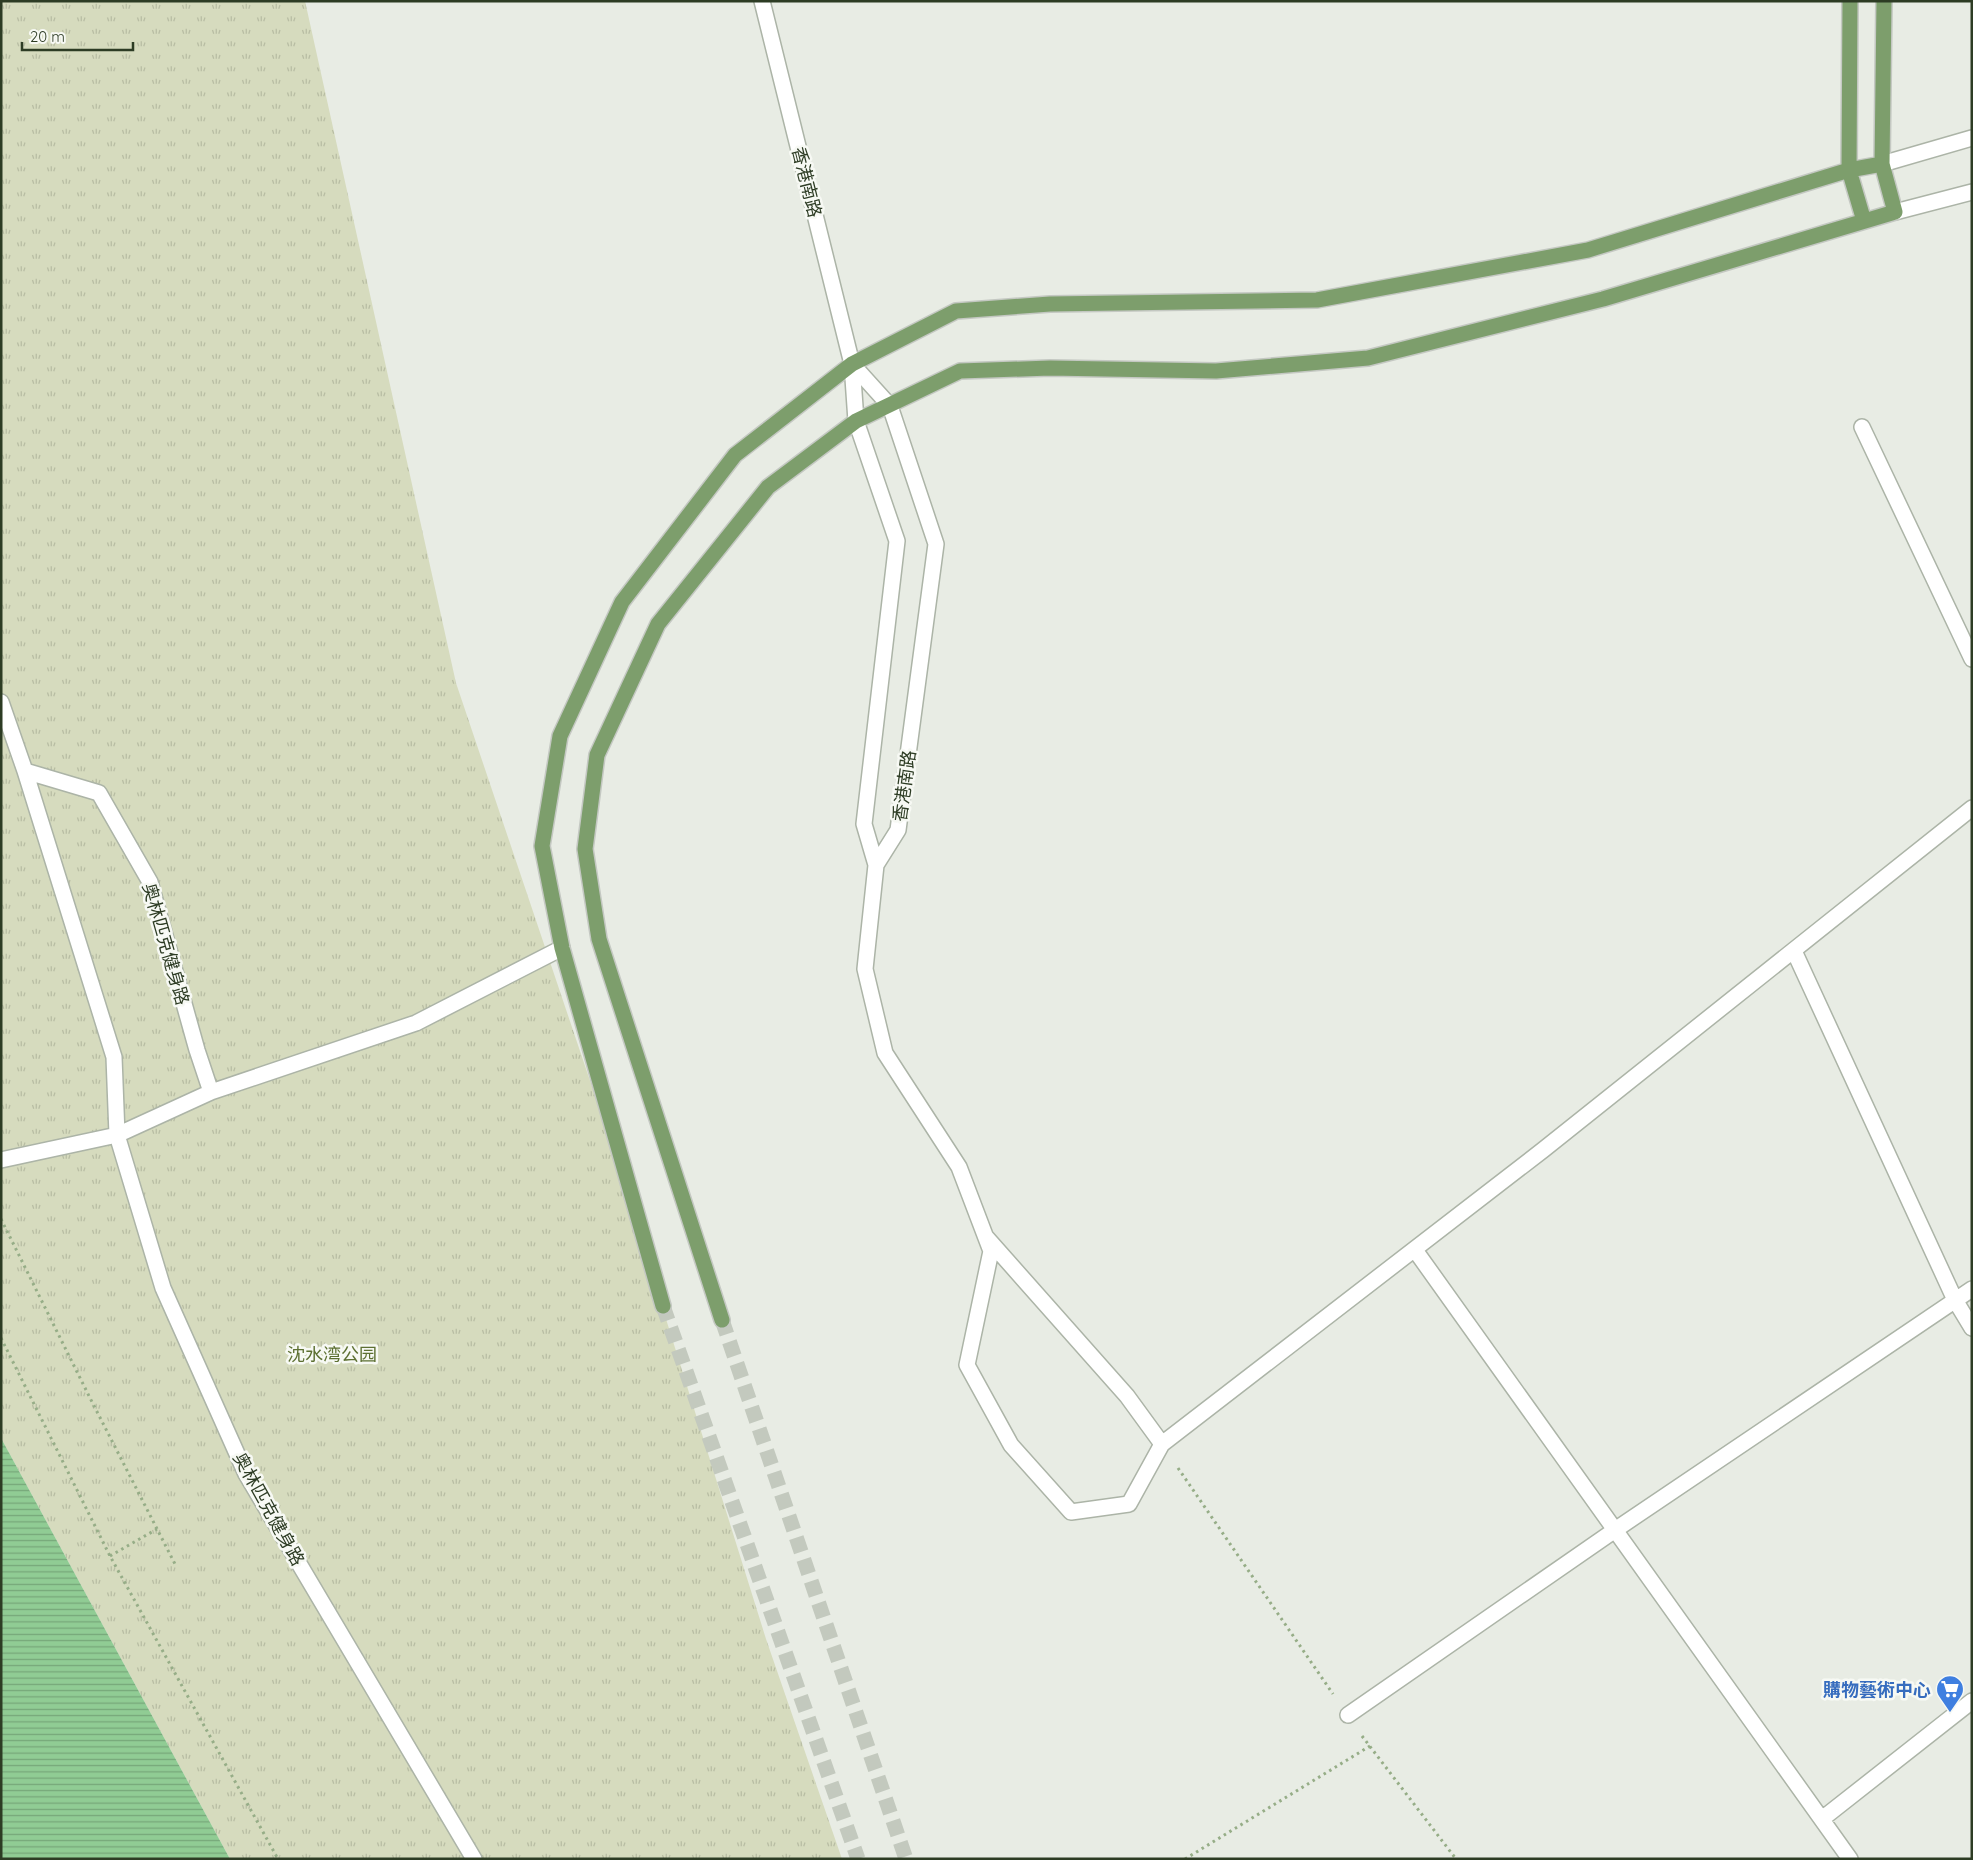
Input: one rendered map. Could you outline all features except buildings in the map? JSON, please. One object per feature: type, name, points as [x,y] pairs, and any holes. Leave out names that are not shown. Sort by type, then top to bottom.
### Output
[{"type":"main road","points":[[1850,1],[1849,170],[1864,221]]},
{"type":"main road","points":[[722,1320],[599,939],[585,850],[597,755],[658,624],[768,486],[856,421],[960,371],[1050,368],[1216,371],[1368,358],[1603,299],[1895,212],[1882,164],[1884,1]]},
{"type":"main road","points":[[663,1306],[562,948],[542,846],[560,736],[622,602],[735,455],[852,364],[956,311],[1050,304],[1317,300],[1588,250],[1849,170],[1882,164]]},
{"type":"street","name":"香港南路","points":[[762,1],[852,364],[856,421],[897,542],[864,824],[876,865]]},
{"type":"street","points":[[1882,164],[1972,138]]},
{"type":"street","points":[[1895,212],[1972,192]]},
{"type":"street","name":"香港南路","points":[[852,364],[890,406],[936,544],[898,830],[876,865]]},
{"type":"street","points":[[1862,428],[1972,659]]},
{"type":"street","name":"奥林匹克健身路","points":[[1,702],[25,771],[114,1058],[117,1136],[163,1288],[246,1474],[474,1859]]},
{"type":"street","name":"奥林匹克健身路","points":[[25,771],[99,793],[150,882],[197,1050],[211,1092]]},
{"type":"street","points":[[876,865],[865,969],[885,1053],[959,1168],[991,1251],[968,1365],[1011,1445],[1071,1512],[1129,1504],[1162,1444],[1415,1250],[1972,808]]},
{"type":"street","points":[[1,1160],[117,1136],[211,1092],[416,1023],[562,948]]},
{"type":"street","points":[[1794,950],[1955,1300],[1972,1328]]},
{"type":"street","points":[[986,1237],[1127,1396],[1162,1444]]},
{"type":"street","points":[[1415,1250],[1850,1859]]},
{"type":"street","points":[[1348,1715],[1615,1530],[1972,1289]]},
{"type":"street","points":[[1822,1820],[1972,1700]]},
{"type":"path","points":[[1,1219],[176,1566]]},
{"type":"path","points":[[1,1338],[110,1556],[278,1859]]},
{"type":"path","points":[[1162,1444],[1348,1715],[1456,1859]]},
{"type":"path","points":[[110,1556],[157,1529]]},
{"type":"path","points":[[1184,1859],[1370,1746]]},
{"type":"green space","name":"沈水湾公园","points":[[1,1],[305,1],[456,683],[611,1143],[766,1639],[842,1859],[230,1859],[1,1438]]},
{"type":"shaded area","points":[[1,1438],[230,1859],[1,1859]]},
{"type":"tunnel","points":[[663,1306],[858,1859]]},
{"type":"tunnel","points":[[722,1320],[906,1859]]},
{"type":"place","name":"購物藝術中心","points":[[1950,1713]]}]
